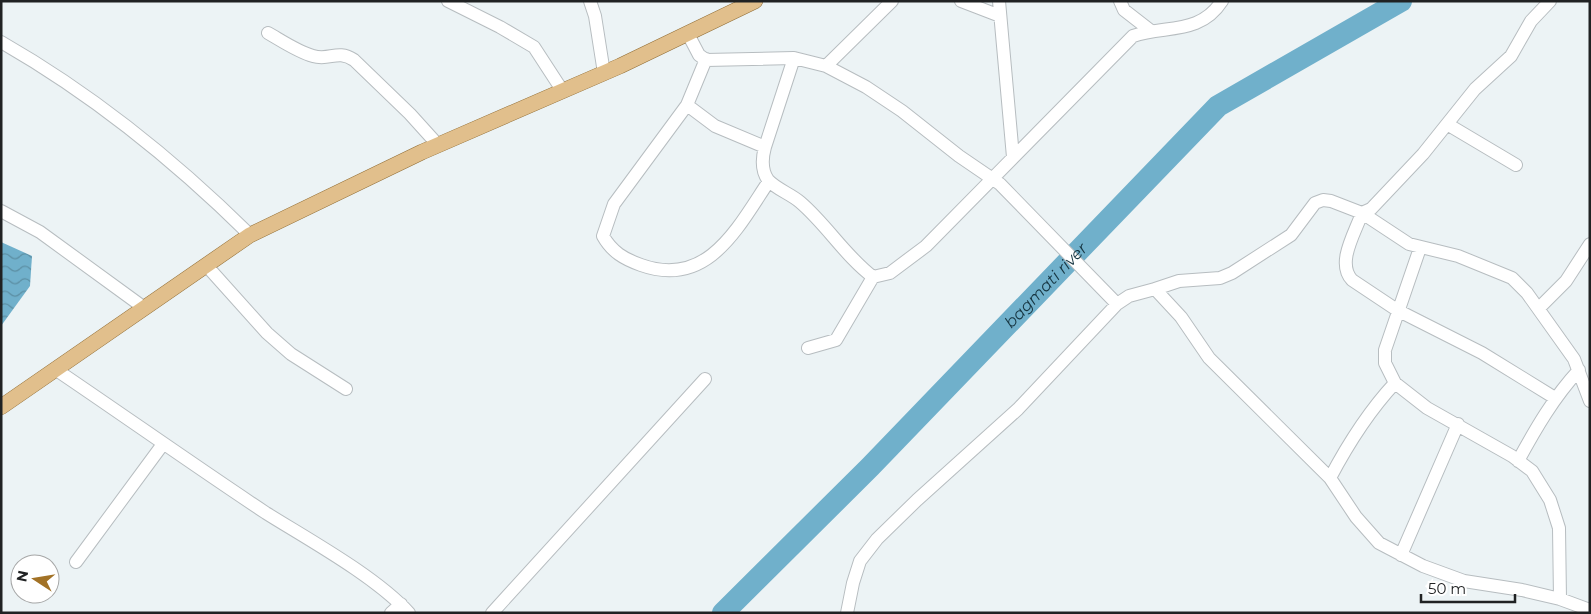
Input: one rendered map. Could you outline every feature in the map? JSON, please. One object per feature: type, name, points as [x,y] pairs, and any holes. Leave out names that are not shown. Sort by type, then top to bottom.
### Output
[{"type":"main road","points":[[1,407],[250,235],[438,146],[604,73],[755,1]]},
{"type":"street","points":[[448,1],[500,26],[534,47],[562,90]]},
{"type":"street","points":[[590,1],[595,16],[604,73]]},
{"type":"street","points":[[826,66],[892,1]]},
{"type":"street","points":[[961,1],[1000,16]]},
{"type":"street","points":[[1000,1],[1013,157]]},
{"type":"street","points":[[1120,1],[1124,10],[1151,31]]},
{"type":"street","points":[[808,348],[836,340],[873,278],[890,273],[926,246],[996,181],[1013,157],[1133,36],[1151,31],[1182,28],[1204,20],[1215,11],[1222,1]]},
{"type":"street","points":[[1550,1],[1531,21],[1510,56],[1475,89],[1423,154],[1371,209],[1362,213],[1344,269],[1352,280],[1397,310],[1482,352],[1555,398]]},
{"type":"street","points":[[268,33],[313,56],[346,54],[410,114],[438,146]]},
{"type":"street","points":[[688,34],[699,55],[706,59],[794,58],[826,66],[866,87],[902,111],[959,156],[996,181],[1117,304]]},
{"type":"street","points":[[1,42],[139,135],[250,235]]},
{"type":"street","points":[[794,58],[762,160],[769,181],[800,201],[841,247],[873,278]]},
{"type":"street","points":[[706,59],[687,105],[614,204],[603,236],[608,246],[620,256],[650,268],[683,268],[698,265],[714,255],[720,248],[738,226],[769,181]]},
{"type":"street","points":[[687,105],[715,126],[765,147]]},
{"type":"street","points":[[1447,124],[1516,165]]},
{"type":"street","points":[[847,613],[851,590],[860,562],[878,539],[917,500],[1018,409],[1117,304],[1129,296],[1179,281],[1220,278],[1232,273],[1291,235],[1312,207],[1323,200],[1331,201],[1362,213],[1409,244],[1458,256],[1512,278],[1539,308],[1574,359],[1590,401]]},
{"type":"street","points":[[1,211],[40,232],[144,307]]},
{"type":"street","points":[[1539,308],[1566,281],[1590,244]]},
{"type":"street","points":[[1420,248],[1384,350],[1385,363],[1395,383],[1427,408],[1458,424],[1518,460],[1532,471],[1550,500],[1559,528],[1560,599]]},
{"type":"street","points":[[206,265],[267,333],[291,354],[346,389]]},
{"type":"street","points":[[1155,289],[1181,318],[1209,358],[1330,478],[1356,517],[1379,543],[1401,555],[1464,581],[1560,599],[1590,610]]},
{"type":"street","points":[[55,369],[163,444],[361,574],[405,608]]},
{"type":"street","points":[[1518,460],[1555,398],[1579,370]]},
{"type":"street","points":[[492,613],[705,379]]},
{"type":"street","points":[[1330,478],[1354,434],[1372,407],[1395,383]]},
{"type":"street","points":[[1401,555],[1458,424]]},
{"type":"street","points":[[76,562],[163,444]]},
{"type":"street","points":[[391,613],[405,608]]},
{"type":"water","points":[[1,242],[32,256],[30,286],[1,326]]},
{"type":"waterway","name":"bagmati river","points":[[723,613],[870,467],[1218,106],[1401,1]]}]
